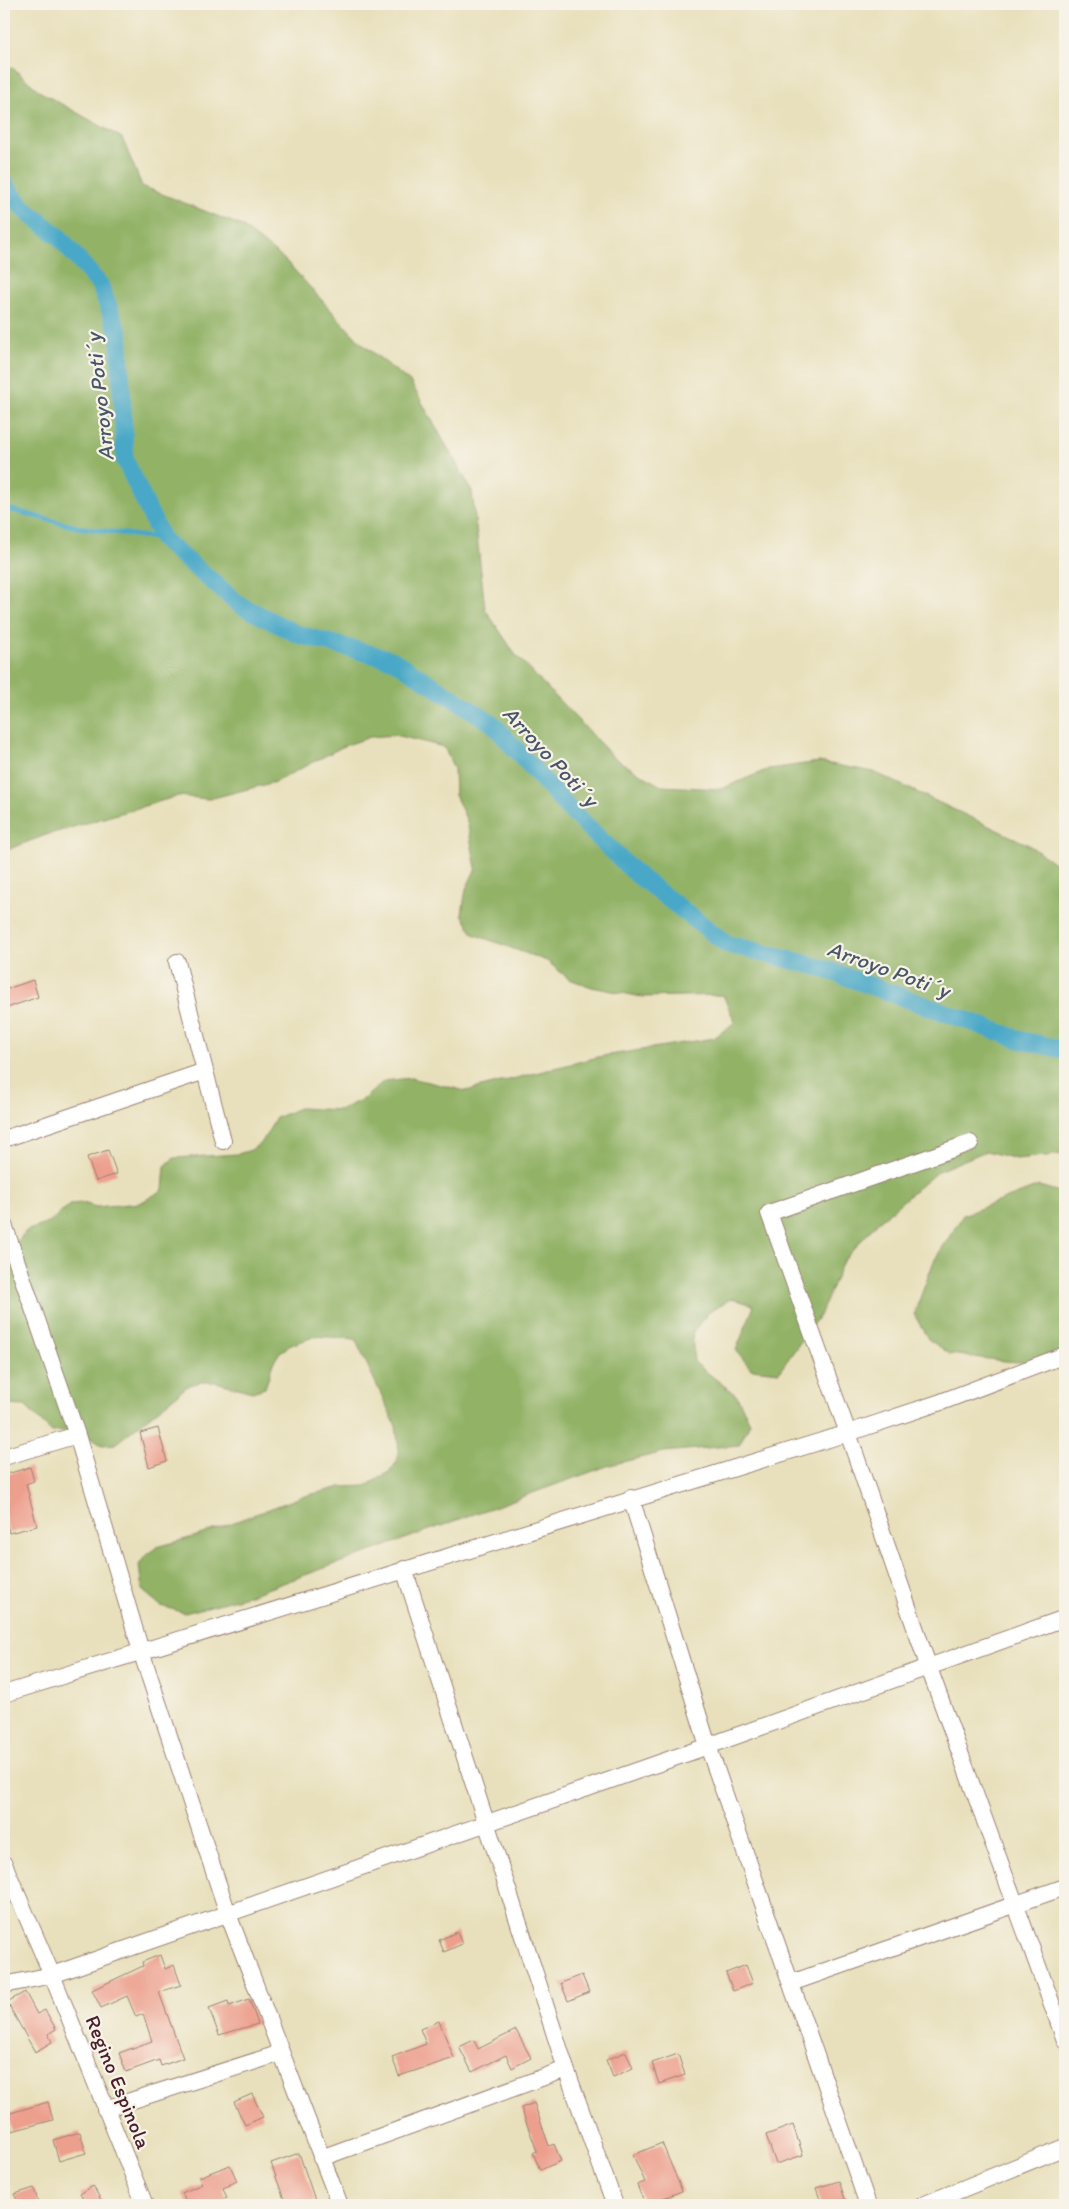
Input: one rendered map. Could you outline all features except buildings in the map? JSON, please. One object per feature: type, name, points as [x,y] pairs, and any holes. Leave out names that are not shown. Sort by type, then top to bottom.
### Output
[{"type":"street","points":[[177,962],[223,1141]]},
{"type":"street","points":[[4,1139],[205,1070]]},
{"type":"street","points":[[970,1143],[769,1213],[848,1433],[929,1668],[1065,2040]]},
{"type":"street","points":[[4,1226],[77,1435],[141,1651],[228,1914],[340,2205]]},
{"type":"street","points":[[4,1694],[632,1498],[848,1433],[941,1402],[1065,1355]]},
{"type":"street","points":[[4,1457],[77,1435]]},
{"type":"street","points":[[632,1498],[708,1746],[868,2205]]},
{"type":"street","points":[[404,1569],[566,2069],[615,2205]]},
{"type":"street","points":[[4,1985],[52,1975],[708,1746],[1065,1618]]},
{"type":"street","name":"Regino Espinola","points":[[4,1864],[52,1975],[145,2205]]},
{"type":"street","points":[[791,1983],[1065,1887]]},
{"type":"street","points":[[105,2109],[281,2053]]},
{"type":"street","points":[[321,2158],[566,2069]]},
{"type":"street","points":[[923,2205],[1065,2147]]},
{"type":"green space","points":[[4,61],[42,93],[122,138],[142,186],[242,226],[286,261],[360,342],[411,383],[472,491],[485,609],[515,654],[614,758],[661,786],[721,789],[769,769],[819,762],[874,772],[1027,844],[1065,870],[1065,1154],[1016,1159],[986,1151],[938,1171],[877,1223],[843,1261],[821,1313],[779,1372],[751,1369],[736,1350],[754,1306],[732,1298],[709,1312],[692,1333],[694,1362],[737,1396],[750,1423],[739,1445],[664,1452],[610,1465],[247,1596],[185,1613],[161,1606],[142,1590],[139,1565],[146,1555],[157,1547],[197,1536],[301,1497],[341,1487],[366,1486],[389,1472],[397,1462],[399,1450],[396,1426],[355,1339],[316,1336],[291,1345],[280,1352],[273,1363],[265,1388],[252,1392],[216,1382],[201,1382],[189,1385],[115,1444],[102,1445],[78,1431],[52,1432],[25,1406],[4,1405],[4,1241],[18,1241],[26,1231],[48,1223],[71,1204],[83,1203],[96,1207],[140,1203],[163,1190],[165,1166],[174,1158],[238,1154],[251,1150],[262,1142],[276,1118],[299,1108],[340,1110],[365,1098],[384,1081],[411,1078],[466,1091],[598,1057],[714,1038],[735,1022],[723,995],[642,997],[592,987],[569,979],[547,961],[473,934],[462,914],[466,889],[476,868],[467,821],[455,795],[454,769],[444,747],[395,735],[370,737],[344,746],[275,782],[209,799],[178,796],[46,835],[4,851]]},
{"type":"green space","points":[[1039,1186],[1063,1193],[1065,1200],[1065,1365],[1004,1361],[950,1354],[928,1339],[914,1314],[934,1261],[963,1215]]},
{"type":"waterway","name":"Arroyo Poti´y","points":[[4,184],[23,208],[59,237],[100,285],[119,334],[125,460],[162,539],[240,605],[297,634],[393,660],[492,723],[569,809],[635,873],[727,944],[819,967],[1021,1040],[1065,1050]]},
{"type":"waterway","points":[[4,508],[77,527],[162,539]]}]
